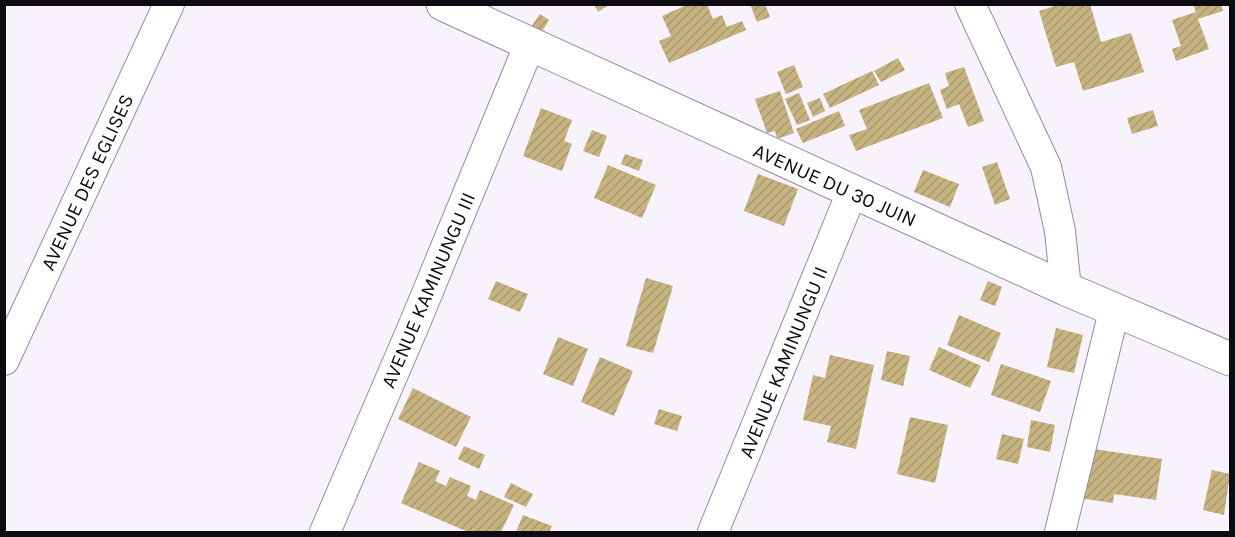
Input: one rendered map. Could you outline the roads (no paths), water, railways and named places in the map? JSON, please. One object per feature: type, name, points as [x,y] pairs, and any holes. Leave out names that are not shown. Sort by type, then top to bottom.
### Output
[{"type":"street","name":"AVENUE DES EGLISES","points":[[4,360],[169,4]]},
{"type":"street","name":"AVENUE DU 30 JUIN","points":[[443,4],[529,46],[1114,311],[1230,359]]},
{"type":"street","points":[[970,4],[1046,167],[1060,231],[1066,289]]},
{"type":"street","name":"AVENUE KAMINUNGU III","points":[[325,532],[414,325],[529,46]]},
{"type":"street","name":"AVENUE KAMINUNGU II","points":[[713,532],[852,192]]},
{"type":"street","points":[[1060,532],[1114,311]]}]
